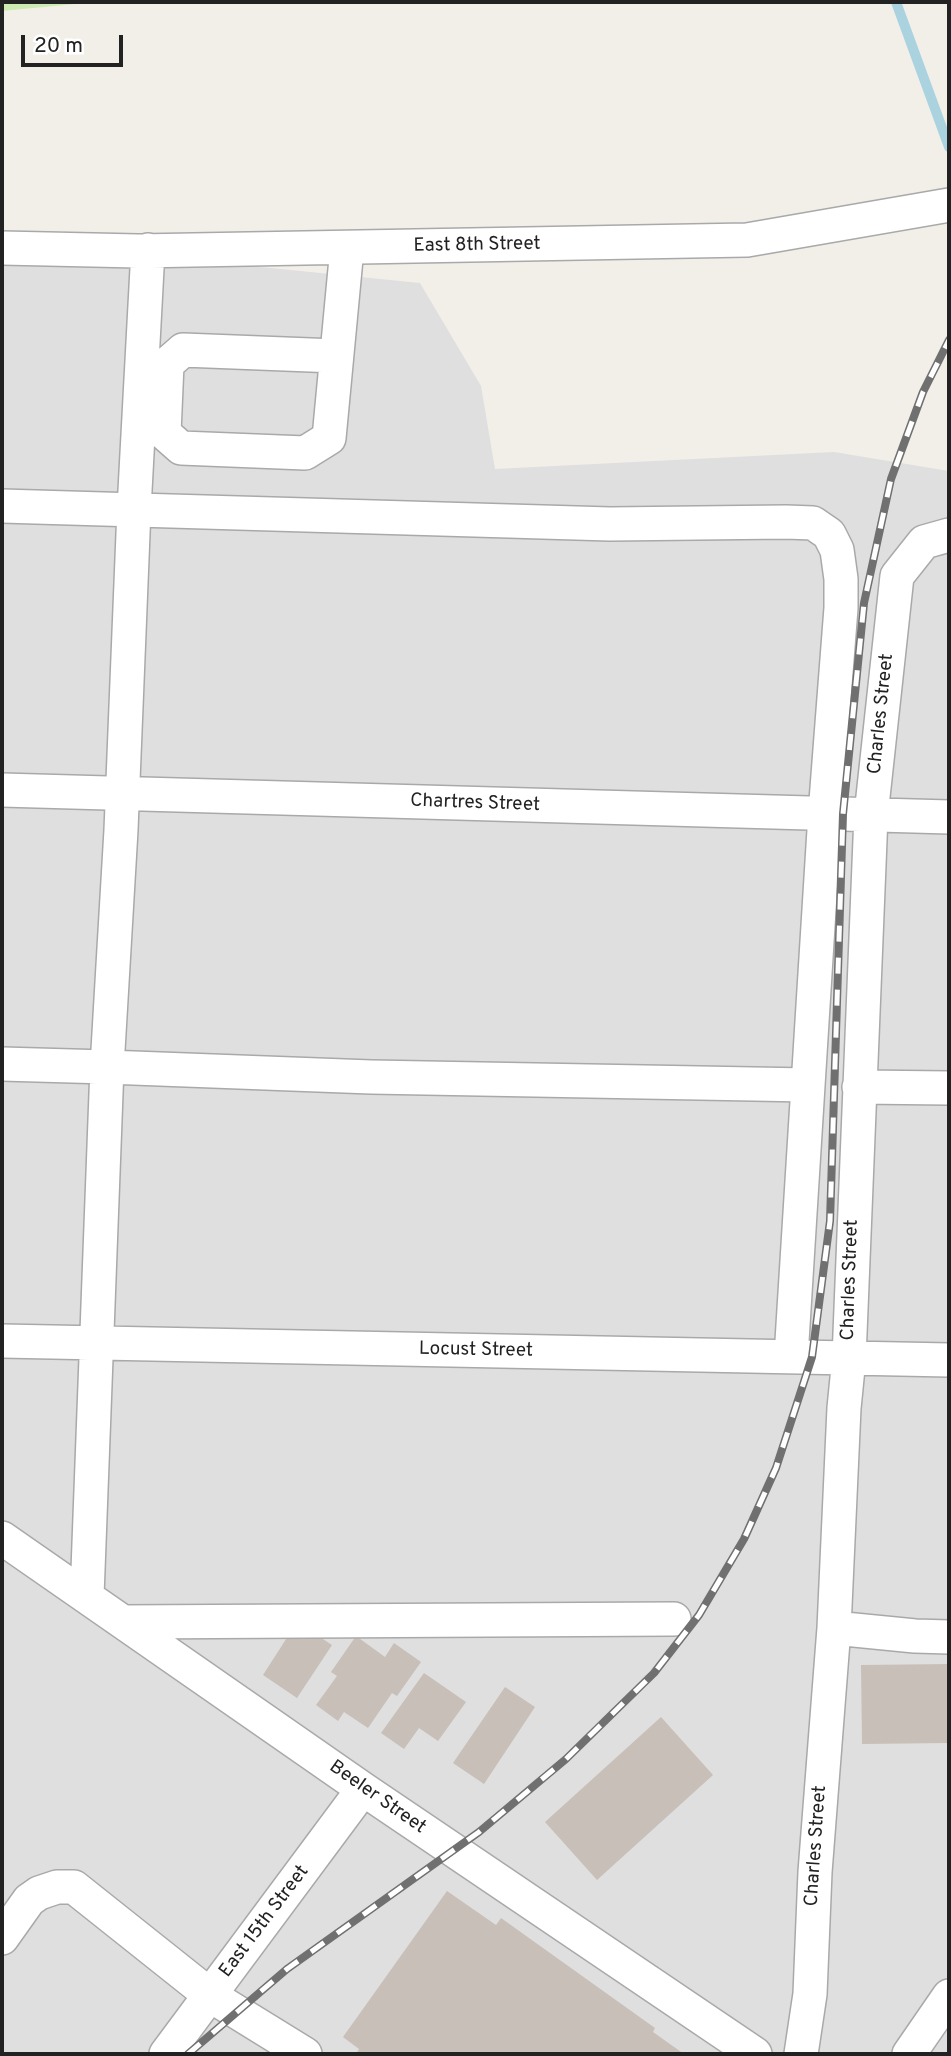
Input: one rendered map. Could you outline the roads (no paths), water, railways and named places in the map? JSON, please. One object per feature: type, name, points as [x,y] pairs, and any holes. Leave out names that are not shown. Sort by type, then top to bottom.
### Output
[{"type":"street","name":"East 8th Street","points":[[2,248],[347,248],[747,240],[949,205]]},
{"type":"street","points":[[337,356],[183,351],[167,364],[164,433],[181,448],[305,453],[329,438],[337,356],[347,248]]},
{"type":"street","points":[[87,1596],[107,1067],[148,250]]},
{"type":"street","points":[[2,506],[610,524],[813,523],[829,534],[837,550],[841,579],[840,621],[825,814],[791,1357]]},
{"type":"street","name":"Charles Street","points":[[802,2054],[810,1994],[815,1872],[834,1628],[844,1408],[849,1358],[871,815],[897,576],[924,542],[949,535]]},
{"type":"street","name":"Chartres Street","points":[[2,790],[949,817]]},
{"type":"street","points":[[2,1064],[371,1077],[808,1085]]},
{"type":"street","points":[[859,1087],[949,1088]]},
{"type":"street","name":"Locust Street","points":[[2,1341],[949,1360]]},
{"type":"street","name":"Beeler Street","points":[[2,1538],[363,1789],[755,2054]]},
{"type":"street","points":[[123,1622],[674,1619]]},
{"type":"street","points":[[834,1628],[949,1637]]},
{"type":"street","name":"East 15th Street","points":[[166,2054],[363,1789]]},
{"type":"street","points":[[2,1938],[29,1900],[57,1886],[74,1887],[211,1996],[305,2054]]},
{"type":"street","points":[[909,2054],[949,1996]]},
{"type":"waterway","points":[[896,2],[949,147]]},
{"type":"railway","points":[[188,2054],[287,1969],[479,1832],[566,1759],[654,1673],[699,1615],[744,1539],[776,1468],[812,1357],[830,1221],[843,814],[864,603],[891,479],[923,392],[949,340]]}]
